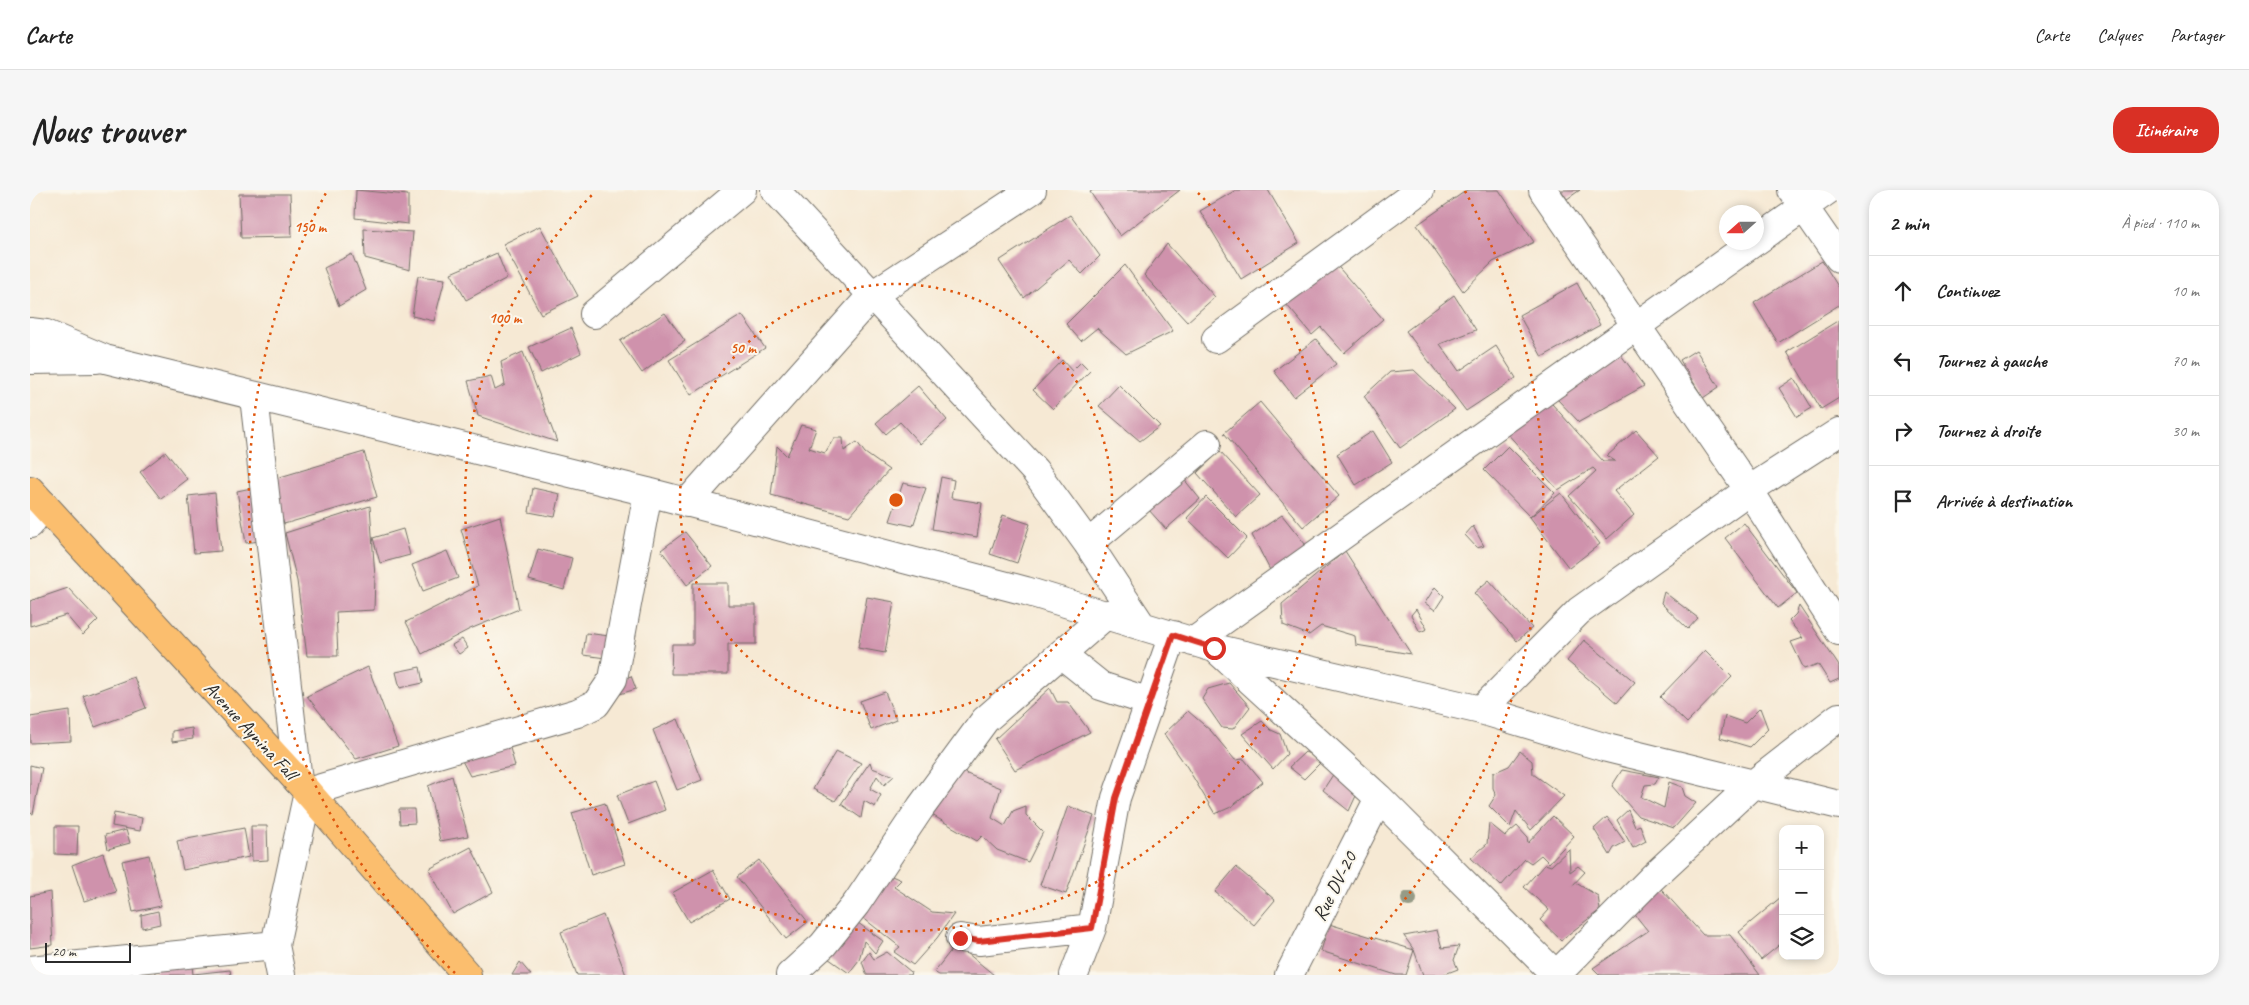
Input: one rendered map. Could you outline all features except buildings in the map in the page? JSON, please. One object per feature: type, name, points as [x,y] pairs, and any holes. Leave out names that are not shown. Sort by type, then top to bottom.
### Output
[{"type":"main road","name":"Avenue Aynina Fall","points":[[34,506],[303,787],[467,975]]},
{"type":"street","points":[[594,314],[742,190]]},
{"type":"street","points":[[775,190],[1034,471],[1088,544],[1142,626]]},
{"type":"street","points":[[687,502],[872,295],[1032,190]]},
{"type":"street","points":[[1216,339],[1420,190]]},
{"type":"street","points":[[1543,190],[1749,490],[1839,631]]},
{"type":"street","points":[[1764,233],[1798,199],[1828,190]]},
{"type":"street","points":[[1798,199],[1839,258]]},
{"type":"street","points":[[1074,975],[1092,928],[1116,798],[1150,702],[1193,642],[1744,250]]},
{"type":"street","points":[[30,332],[46,334],[105,359],[687,502],[1106,614],[1193,642],[1481,710],[1607,748],[1839,805]]},
{"type":"street","points":[[30,360],[105,359]]},
{"type":"street","points":[[254,397],[303,787],[275,945],[282,975]]},
{"type":"street","points":[[1481,710],[1579,611],[1749,490],[1839,432]]},
{"type":"street","points":[[1088,544],[1207,444]]},
{"type":"street","points":[[303,787],[577,713],[596,704],[614,679],[648,492]]},
{"type":"street","points":[[790,975],[823,945],[856,904],[921,807],[985,720],[1106,614]]},
{"type":"street","points":[[1193,642],[1379,798],[1556,975],[1653,877],[1752,785],[1839,717]]},
{"type":"street","points":[[1061,654],[1102,686],[1150,702]]},
{"type":"street","name":"Rue DV-20","points":[[1289,975],[1379,798]]},
{"type":"street","points":[[960,938],[979,941],[1092,928]]},
{"type":"street","points":[[30,970],[275,945]]},
{"type":"route","points":[[960,938],[979,941],[1092,928],[1116,798],[1173,635],[1214,648]]}]
